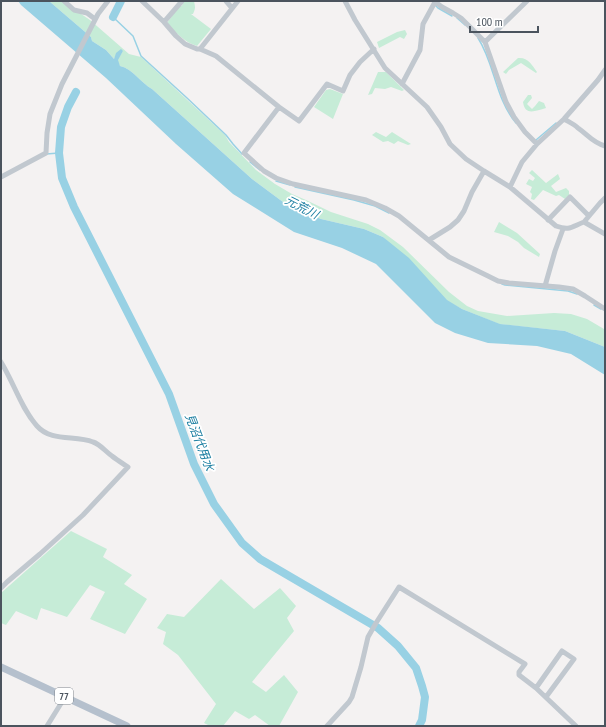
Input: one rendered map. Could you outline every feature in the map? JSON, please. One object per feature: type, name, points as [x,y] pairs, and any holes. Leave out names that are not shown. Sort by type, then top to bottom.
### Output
[{"type":"main road","name":"77","points":[[1,667],[127,726]]},
{"type":"street","points":[[64,1],[74,10],[87,14],[94,21]]},
{"type":"street","points":[[1,177],[46,153],[50,114],[62,84],[94,21],[108,1]]},
{"type":"street","points":[[142,1],[185,44],[216,56],[279,107],[299,121],[327,84],[343,91],[350,75],[360,62],[374,49]]},
{"type":"street","points":[[164,22],[182,1]]},
{"type":"street","points":[[226,1],[232,8]]},
{"type":"street","points":[[200,49],[238,1]]},
{"type":"street","points":[[345,1],[385,68],[427,108],[441,127],[450,144],[466,159],[510,186],[548,220],[563,229],[570,229],[584,222],[605,198]]},
{"type":"street","points":[[485,42],[527,1]]},
{"type":"street","points":[[402,84],[420,50],[424,24],[434,2],[462,18],[485,42],[506,102],[514,117],[525,132],[537,144]]},
{"type":"street","points":[[510,186],[522,162],[537,144],[564,119],[605,70]]},
{"type":"street","points":[[279,107],[244,153],[264,171],[276,178],[293,184],[366,200],[385,208],[399,216],[449,256],[498,280],[509,283],[573,289],[605,309]]},
{"type":"street","points":[[564,119],[572,123],[598,144],[605,146]]},
{"type":"street","points":[[429,240],[450,227],[458,220],[484,171]]},
{"type":"street","points":[[548,220],[570,197],[589,216]]},
{"type":"street","points":[[584,222],[605,234]]},
{"type":"street","points":[[545,286],[563,229]]},
{"type":"street","points":[[1,362],[19,398],[41,430],[50,435],[95,442],[128,467],[83,515],[1,588]]},
{"type":"street","points":[[328,726],[352,697],[368,637],[399,587],[525,664],[519,672],[519,675],[536,688],[576,726]]},
{"type":"street","points":[[536,688],[562,651],[574,659],[546,697]]},
{"type":"street","points":[[47,726],[64,697]]},
{"type":"green space","points":[[49,1],[62,1],[90,20],[129,54],[141,57],[225,135],[229,142],[256,170],[275,184],[292,194],[331,212],[368,224],[380,230],[403,247],[449,292],[467,306],[478,311],[507,316],[554,313],[571,314],[587,319],[604,329],[605,347],[565,331],[499,324],[462,309],[447,301],[383,237],[364,229],[321,219],[287,205],[252,179],[133,73],[120,66],[117,60],[123,51],[116,55],[114,59],[106,50],[92,41],[91,37]]},
{"type":"green space","points":[[183,1],[194,1],[195,10],[193,14],[191,14],[211,29],[197,46],[184,40],[167,23],[180,5],[182,6]]},
{"type":"green space","points":[[405,30],[407,34],[404,39],[400,37],[379,48],[377,42],[397,32]]},
{"type":"green space","points":[[518,58],[527,60],[537,72],[536,73],[521,63],[509,70],[506,74],[503,72]]},
{"type":"green space","points":[[378,72],[386,72],[404,90],[402,91],[391,87],[385,89],[375,88],[372,94],[368,95]]},
{"type":"green space","points":[[330,89],[343,94],[333,119],[314,107],[326,90]]},
{"type":"green space","points":[[528,95],[531,95],[532,98],[527,104],[532,109],[539,101],[544,103],[546,108],[528,111],[523,102]]},
{"type":"green space","points":[[376,132],[386,137],[392,132],[411,144],[408,145],[398,141],[394,144],[388,141],[383,142],[372,135]]},
{"type":"green space","points":[[532,170],[546,183],[558,174],[560,179],[551,186],[556,192],[566,188],[569,191],[569,195],[565,199],[559,195],[556,196],[543,190],[534,200],[531,199],[532,194],[530,192],[532,187],[526,184],[529,179],[533,181],[535,178],[529,173]]},
{"type":"green space","points":[[499,222],[517,233],[540,254],[539,257],[508,236],[494,232]]},
{"type":"green space","points":[[71,531],[107,549],[103,557],[132,575],[124,584],[147,599],[125,634],[90,619],[105,592],[90,585],[67,617],[41,608],[37,620],[16,611],[6,625],[1,623],[1,593]]},
{"type":"green space","points":[[221,579],[254,609],[280,588],[296,606],[287,618],[294,631],[252,682],[266,692],[284,675],[298,692],[279,726],[270,726],[255,715],[249,719],[235,711],[223,726],[210,726],[204,723],[216,704],[178,655],[163,644],[166,632],[157,628],[167,614],[184,617]]},
{"type":"water","points":[[18,1],[49,1],[91,37],[92,41],[106,50],[114,59],[116,53],[121,49],[123,51],[118,60],[120,66],[133,73],[252,179],[287,205],[321,219],[364,229],[383,237],[409,258],[447,300],[462,309],[500,324],[565,331],[605,347],[605,375],[571,354],[537,346],[488,343],[455,333],[435,323],[376,264],[342,248],[294,232],[233,194],[176,144],[106,78]]},
{"type":"waterway","name":"見沼代用水","points":[[113,17],[121,1]]},
{"type":"waterway","points":[[435,5],[452,16]]},
{"type":"waterway","points":[[113,17],[133,36],[141,56],[226,135],[242,154]]},
{"type":"waterway","points":[[457,18],[465,25]]},
{"type":"waterway","points":[[478,38],[484,48],[499,92],[509,113],[516,123]]},
{"type":"waterway","name":"見沼代用水","points":[[76,92],[68,107],[61,127],[59,153],[62,178],[74,207],[169,394]]},
{"type":"waterway","name":"見沼代用水","points":[[76,92],[68,107],[61,127],[59,153],[62,178],[74,207],[169,394],[194,464],[214,504],[242,543],[260,559],[378,628],[398,646],[416,668],[425,697],[422,720],[419,726]]},
{"type":"waterway","points":[[536,140],[556,123]]},
{"type":"waterway","points":[[46,154],[59,153]]},
{"type":"waterway","points":[[250,162],[260,170]]},
{"type":"waterway","points":[[276,181],[290,185]]},
{"type":"waterway","points":[[295,187],[354,200],[375,206],[389,213]]},
{"type":"waterway","points":[[502,284],[568,291],[577,294]]},
{"type":"waterway","points":[[594,305],[601,309]]},
{"type":"water label","name":"元荒川","points":[[302,207]]}]
